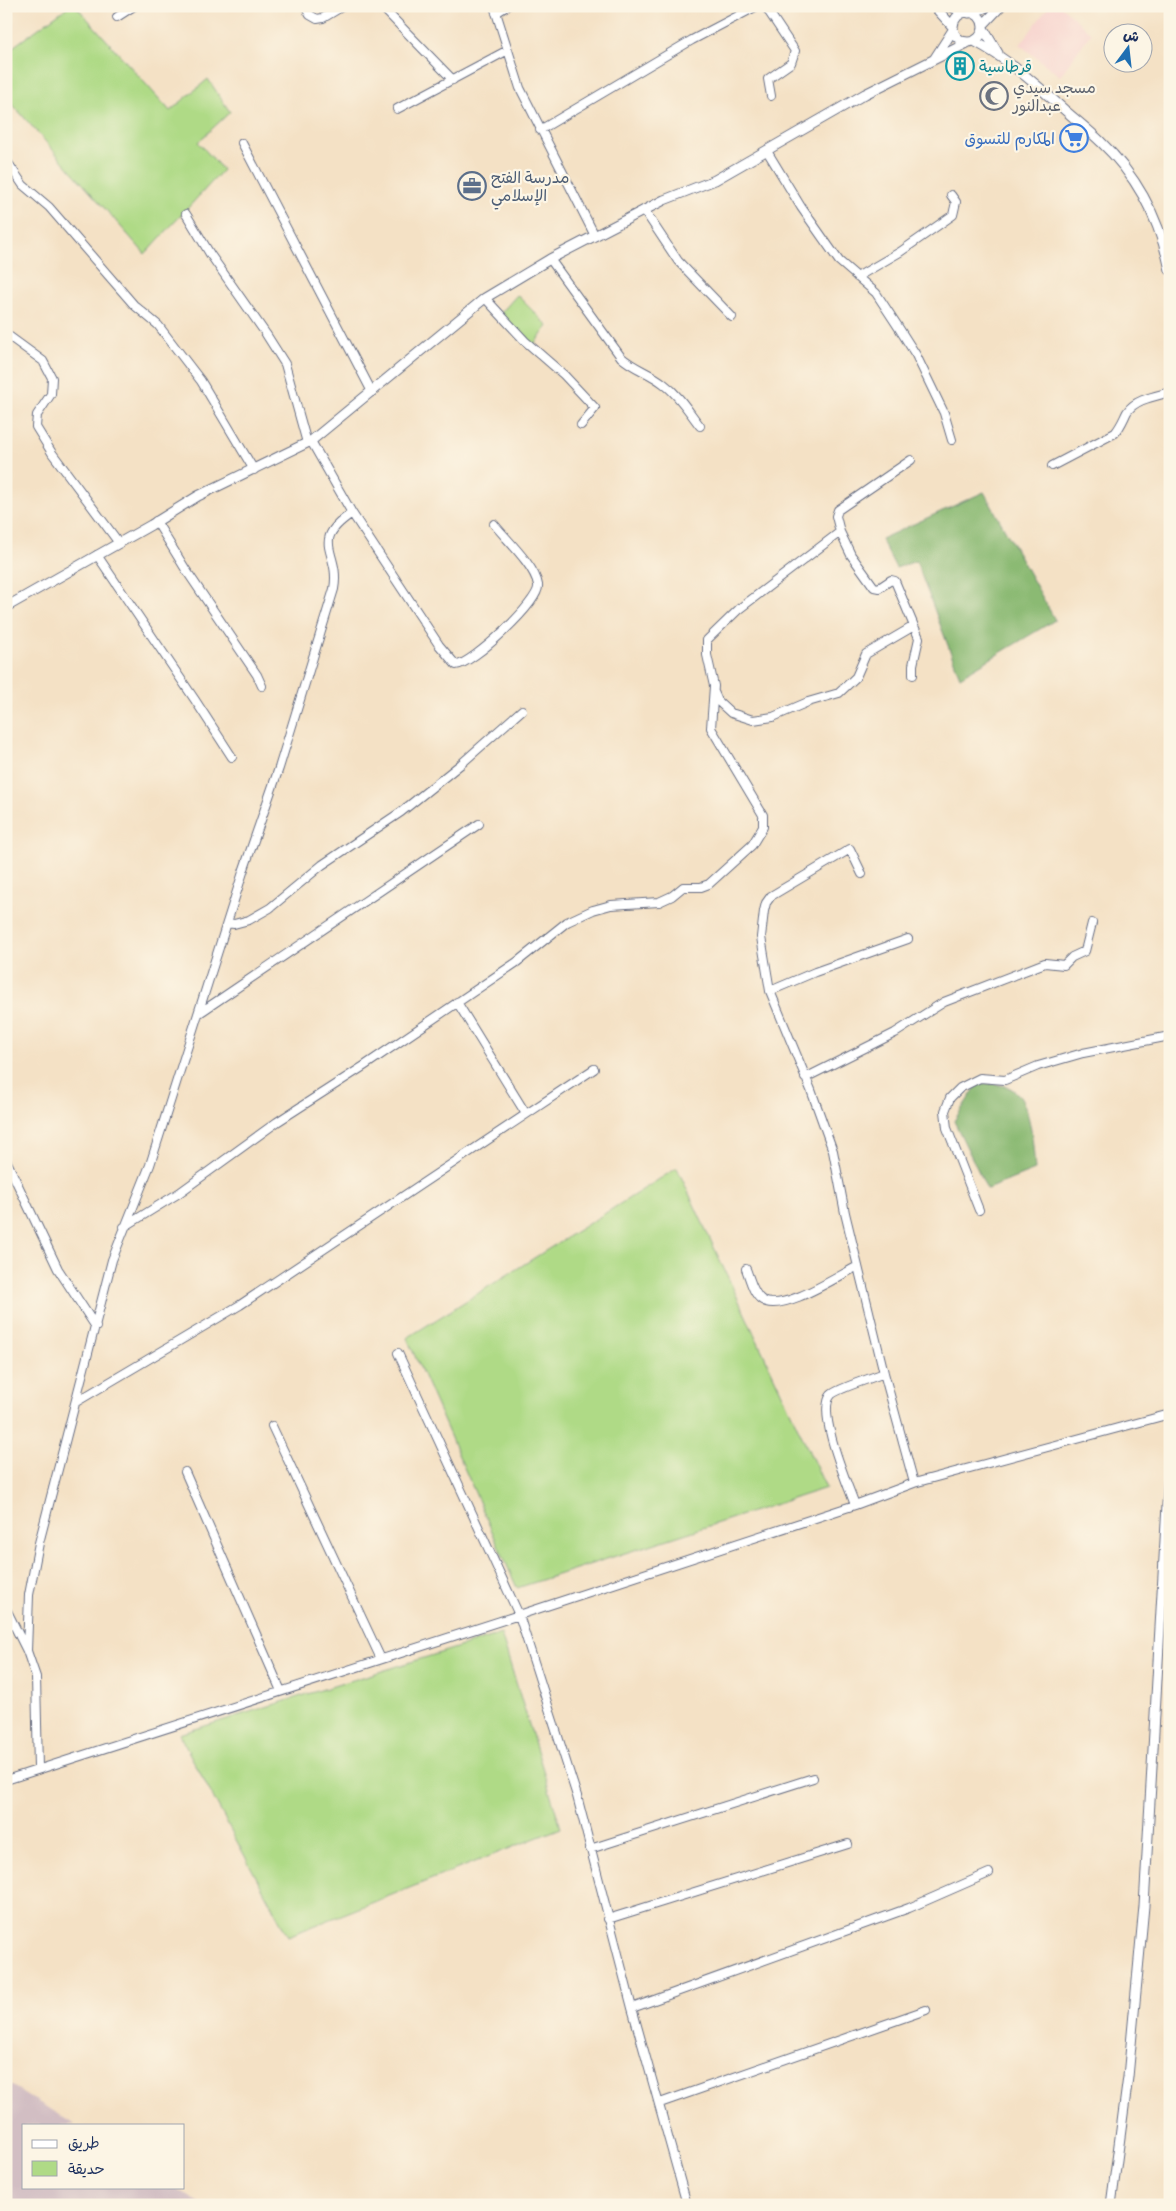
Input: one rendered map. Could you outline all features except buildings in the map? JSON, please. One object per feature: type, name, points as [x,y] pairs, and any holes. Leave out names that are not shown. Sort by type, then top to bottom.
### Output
[{"type":"street","points":[[117,17],[134,6]]},
{"type":"street","points":[[305,6],[310,15],[317,19],[323,18],[343,6]]},
{"type":"street","points":[[381,6],[453,80]]},
{"type":"street","points":[[507,6],[495,9],[520,88],[595,236]]},
{"type":"street","points":[[540,130],[692,40],[757,6]]},
{"type":"street","points":[[766,6],[795,51],[791,63],[768,79],[771,96]]},
{"type":"street","points":[[934,6],[961,40],[971,42],[998,54],[1102,142],[1128,172],[1143,194],[1168,252],[1170,270]]},
{"type":"street","points":[[948,6],[971,13],[979,18],[998,54]]},
{"type":"street","points":[[935,58],[960,15],[989,6]]},
{"type":"street","points":[[6,606],[156,522],[198,496],[309,442],[485,298],[550,259],[664,200],[715,180],[865,94],[971,42],[980,36],[983,26],[1001,6]]},
{"type":"street","points":[[397,109],[508,50]]},
{"type":"street","points":[[242,143],[372,392]]},
{"type":"street","points":[[768,151],[802,207],[839,261],[876,294],[916,355],[944,413],[952,440]]},
{"type":"street","points":[[6,160],[23,185],[49,207],[134,305],[158,325],[201,381],[254,470]]},
{"type":"street","points":[[857,277],[900,252],[953,215],[956,202],[951,195]]},
{"type":"street","points":[[644,210],[678,261],[732,317]]},
{"type":"street","points":[[186,214],[210,254],[285,364],[309,442],[352,513],[439,644],[456,665],[468,660],[516,621],[536,595],[538,588],[535,576],[525,561],[494,524]]},
{"type":"street","points":[[550,259],[621,357],[633,367],[663,382],[673,391],[700,426]]},
{"type":"street","points":[[485,298],[525,341],[558,369],[595,408],[581,425]]},
{"type":"street","points":[[6,334],[43,361],[52,378],[52,394],[37,415],[36,427],[119,543]]},
{"type":"street","points":[[1052,466],[1115,433],[1128,411],[1138,403],[1170,392]]},
{"type":"street","points":[[911,460],[838,510],[836,516],[840,532],[851,555],[874,587],[879,588],[891,580],[895,581],[919,642],[914,659],[913,676]]},
{"type":"street","points":[[28,1651],[29,1594],[39,1543],[112,1260],[150,1165],[227,923],[279,768],[334,589],[335,569],[328,549],[329,536],[337,524],[352,513]]},
{"type":"street","points":[[156,522],[257,675],[262,686]]},
{"type":"street","points":[[840,532],[739,609],[710,636],[706,648],[714,692],[718,701],[731,713],[753,720],[774,717],[808,702],[839,693],[856,676],[866,654],[914,626]]},
{"type":"street","points":[[97,555],[232,757]]},
{"type":"street","points":[[124,1227],[178,1193],[270,1127],[517,962],[567,922],[602,908],[659,902],[672,896],[683,887],[701,887],[709,884],[752,845],[763,827],[763,815],[711,728],[714,692]]},
{"type":"street","points":[[227,923],[234,924],[249,920],[270,908],[322,866],[401,812],[461,764],[522,710]]},
{"type":"street","points":[[198,1014],[479,824]]},
{"type":"street","points":[[862,874],[850,849],[771,896],[766,903],[764,911],[761,937],[770,991],[833,1151],[884,1374],[914,1483]]},
{"type":"street","points":[[805,1078],[904,1028],[944,1002],[1049,962],[1064,965],[1068,963],[1072,957],[1085,951],[1092,923]]},
{"type":"street","points":[[770,991],[815,972],[908,939]]},
{"type":"street","points":[[458,1002],[526,1114]]},
{"type":"street","points":[[979,1210],[948,1128],[945,1111],[950,1098],[960,1088],[980,1078],[994,1081],[1004,1080],[1038,1066],[1083,1053],[1170,1036]]},
{"type":"street","points":[[76,1402],[240,1304],[594,1070]]},
{"type":"street","points":[[6,1160],[58,1269],[96,1328]]},
{"type":"street","points":[[746,1269],[757,1296],[764,1302],[773,1304],[793,1299],[858,1266]]},
{"type":"street","points":[[398,1353],[519,1615],[577,1796],[608,1919],[686,2201]]},
{"type":"street","points":[[855,1505],[830,1431],[827,1403],[832,1394],[884,1374]]},
{"type":"street","points":[[6,1780],[519,1615],[855,1505],[914,1483],[1170,1414]]},
{"type":"street","points":[[272,1426],[381,1659]]},
{"type":"street","points":[[1111,2205],[1128,2077],[1144,1906],[1166,1596],[1170,1453]]},
{"type":"street","points":[[185,1472],[281,1691]]},
{"type":"street","points":[[6,1609],[28,1651],[36,1677],[38,1769]]},
{"type":"street","points":[[590,1849],[813,1778]]},
{"type":"street","points":[[608,1919],[848,1844]]},
{"type":"street","points":[[632,2008],[930,1900],[965,1882],[989,1873]]},
{"type":"street","points":[[660,2103],[926,2010]]},
{"type":"shaded area","points":[[1049,6],[1061,6],[1091,33],[1060,76],[1020,45]]},
{"type":"shaded area","points":[[6,2082],[73,2124],[22,2124],[22,2188],[176,2188],[202,2205],[6,2205]]},
{"type":"green space","points":[[69,6],[76,6],[170,111],[208,79],[230,112],[198,142],[223,170],[145,254],[6,97],[6,52]]},
{"type":"green space","points":[[517,295],[548,326],[532,347],[500,314]]},
{"type":"green space","points":[[984,492],[1055,620],[960,677],[916,561],[896,568],[881,539]]},
{"type":"green space","points":[[979,1082],[1010,1088],[1017,1093],[1023,1102],[1030,1124],[1035,1170],[987,1189],[954,1121]]},
{"type":"green space","points":[[677,1168],[826,1488],[517,1588],[407,1338]]},
{"type":"green space","points":[[501,1634],[561,1828],[288,1936],[179,1734]]},
{"type":"place","name":"قرطاسية","points":[[960,66]]},
{"type":"place","name":"مسجد سيدي عبدالنور","points":[[994,96]]},
{"type":"place","name":"المكارم للتسوق","points":[[1074,138]]},
{"type":"place","name":"مدرسة الفتح الإسلامي","points":[[472,186]]}]
